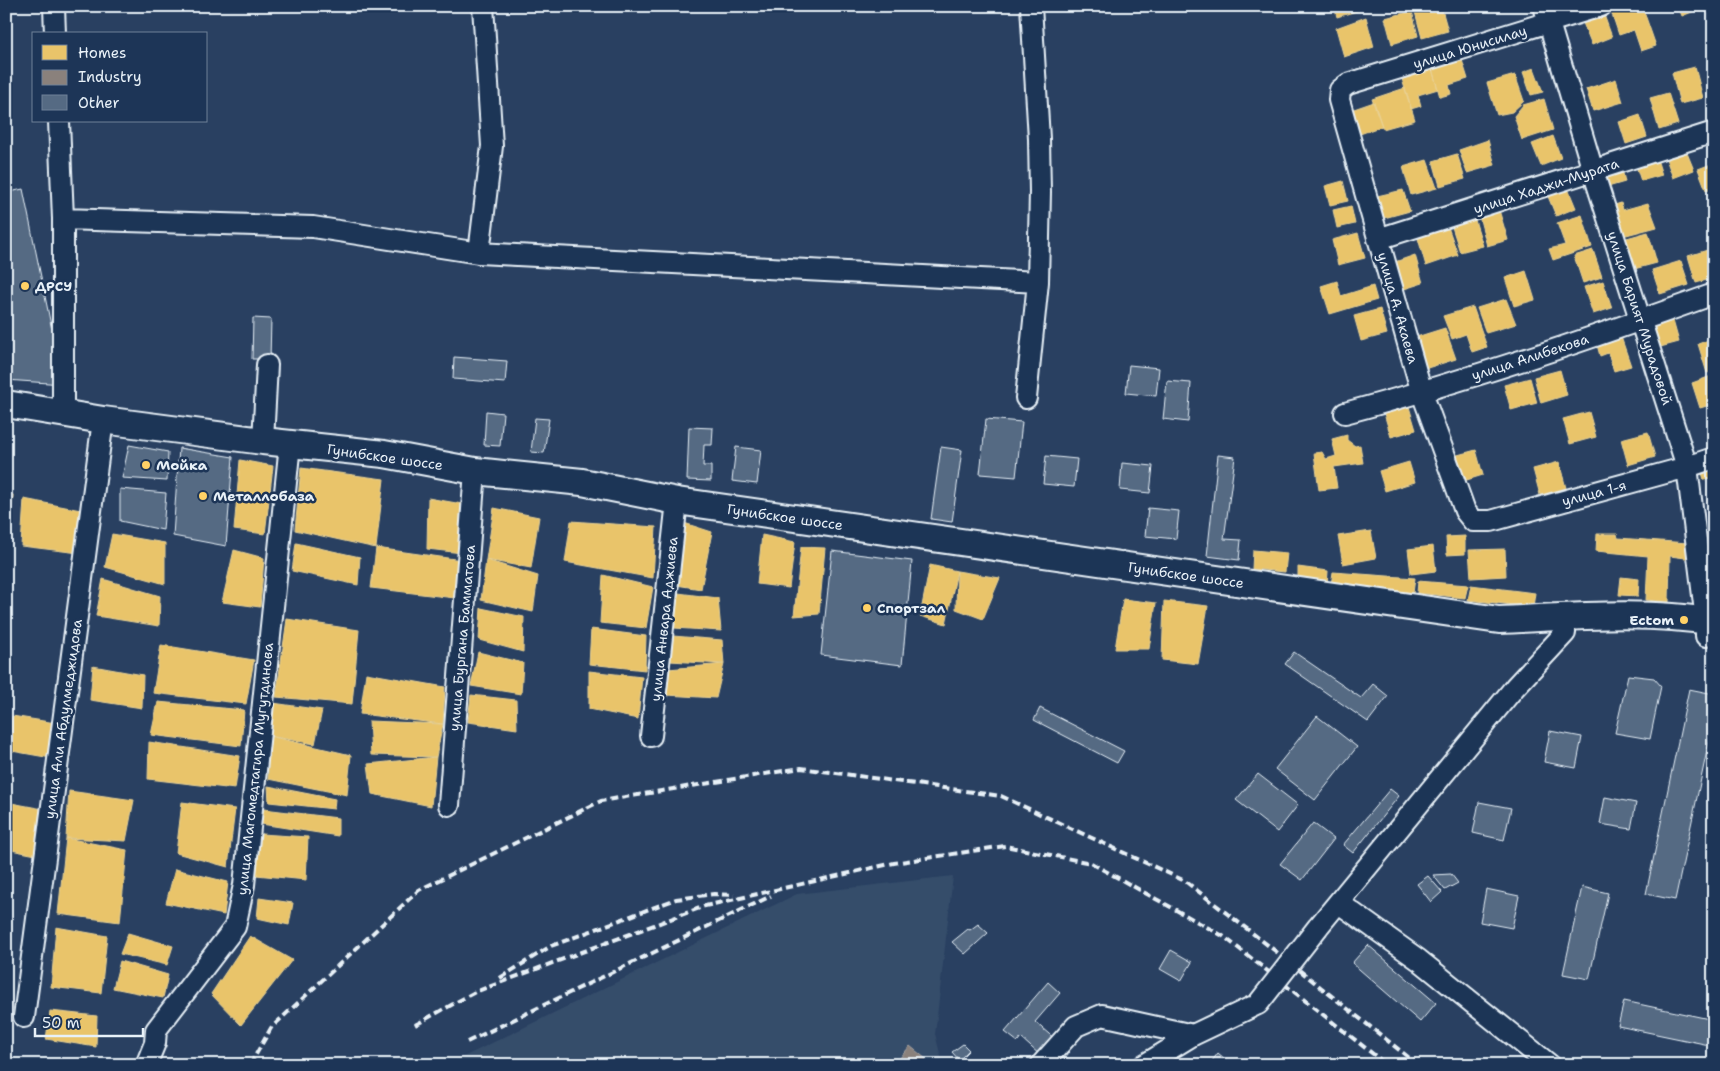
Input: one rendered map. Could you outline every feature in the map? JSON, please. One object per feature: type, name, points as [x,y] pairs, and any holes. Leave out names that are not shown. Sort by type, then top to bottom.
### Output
[{"type":"main road","name":"Гунибское шоссе","points":[[6,404],[103,420],[263,441],[384,454],[475,471],[582,482],[677,501],[1499,620],[1565,625],[1573,616],[1664,617],[1710,629]]},
{"type":"street","points":[[54,6],[55,32]]},
{"type":"street","points":[[480,253],[492,146],[484,6]]},
{"type":"street","points":[[1026,398],[1038,282],[1040,192],[1039,139],[1031,6]]},
{"type":"street","name":"улица Юнисилау","points":[[1340,90],[1348,84],[1546,14],[1601,6]]},
{"type":"street","name":"улица Барият Мурадовой","points":[[1546,14],[1593,171],[1687,467],[1710,629]]},
{"type":"street","name":"улица А. Акаева","points":[[1340,90],[1339,100],[1422,393],[1465,511],[1473,521]]},
{"type":"street","points":[[59,122],[63,219],[63,414]]},
{"type":"street","name":"улица Хаджи-Мурата","points":[[1378,239],[1714,132]]},
{"type":"street","points":[[63,219],[313,227],[480,253],[1038,282]]},
{"type":"street","name":"улица Алибекова","points":[[1345,413],[1422,393],[1640,321],[1714,294]]},
{"type":"street","points":[[263,441],[268,365]]},
{"type":"street","name":"улица Али Абдулмеджидова","points":[[24,1017],[103,420]]},
{"type":"street","name":"улица Магомедтагира Мугутдинова","points":[[146,1065],[155,1043],[156,1030],[235,927],[244,885],[290,444]]},
{"type":"street","name":"улица 1-я","points":[[1473,521],[1490,521],[1714,458]]},
{"type":"street","name":"улица Бургана Бамматова","points":[[449,805],[475,471]]},
{"type":"street","name":"улица Анвара Аджиева","points":[[651,736],[677,501]]},
{"type":"street","points":[[1144,1065],[1193,1036],[1258,1004],[1318,927],[1565,625]]},
{"type":"street","points":[[1339,902],[1419,960],[1550,1065]]},
{"type":"street","points":[[1041,1065],[1076,1026],[1102,1015],[1193,1036]]},
{"type":"shaded area","points":[[953,876],[935,1034],[942,1061],[940,1065],[447,1065],[797,894]]},
{"type":"building: Homes","points":[[1334,6],[1362,6],[1363,9],[1337,17]]},
{"type":"building: Homes","points":[[1441,6],[1448,31],[1422,38],[1415,12]]},
{"type":"building: Homes","points":[[1625,6],[1642,6],[1656,46],[1641,51],[1634,30],[1619,35],[1611,11]]},
{"type":"building: Homes","points":[[1678,6],[1701,6],[1702,8],[1682,16]]},
{"type":"building: Homes","points":[[1412,11],[1418,36],[1392,44],[1385,18]]},
{"type":"building: Homes","points":[[1604,15],[1612,37],[1592,45],[1583,23]]},
{"type":"building: Homes","points":[[1366,17],[1374,47],[1344,57],[1336,28]]},
{"type":"building: Homes","points":[[1462,60],[1468,79],[1449,85],[1451,94],[1440,97],[1432,69]]},
{"type":"building: Homes","points":[[1695,67],[1703,98],[1680,104],[1672,73]]},
{"type":"building: Homes","points":[[1534,68],[1543,92],[1531,95],[1523,72]]},
{"type":"building: Homes","points":[[1432,69],[1438,89],[1418,95],[1421,106],[1411,109],[1402,79]]},
{"type":"building: Homes","points":[[1515,75],[1524,101],[1512,112],[1497,115],[1487,83]]},
{"type":"building: Homes","points":[[1616,79],[1623,102],[1593,111],[1586,89]]},
{"type":"building: Homes","points":[[1405,88],[1415,120],[1383,129],[1372,99]]},
{"type":"building: Homes","points":[[1668,93],[1678,124],[1659,130],[1650,98]]},
{"type":"building: Homes","points":[[1544,99],[1553,130],[1522,140],[1514,116],[1523,105]]},
{"type":"building: Homes","points":[[1374,102],[1382,126],[1360,134],[1351,110]]},
{"type":"building: Homes","points":[[1640,115],[1647,137],[1626,144],[1619,122]]},
{"type":"building: Homes","points":[[1553,136],[1561,158],[1541,166],[1532,144]]},
{"type":"building: Homes","points":[[1488,140],[1495,165],[1467,173],[1459,150]]},
{"type":"building: Homes","points":[[1685,148],[1694,170],[1673,178],[1665,156]]},
{"type":"building: Homes","points":[[1457,154],[1465,179],[1440,186],[1433,161]]},
{"type":"building: Homes","points":[[1656,156],[1662,175],[1641,181],[1635,163]]},
{"type":"building: Homes","points":[[1427,160],[1437,188],[1411,195],[1403,167]]},
{"type":"building: Homes","points":[[1714,163],[1714,188],[1706,190],[1698,169]]},
{"type":"building: Homes","points":[[1622,169],[1625,182],[1601,189],[1597,176]]},
{"type":"building: Homes","points":[[1343,181],[1348,201],[1330,205],[1325,186]]},
{"type":"building: Homes","points":[[1567,186],[1576,208],[1556,216],[1547,194]]},
{"type":"building: Homes","points":[[1403,190],[1410,211],[1384,218],[1377,196]]},
{"type":"building: Homes","points":[[1621,203],[1623,210],[1648,203],[1657,227],[1615,238],[1605,208]]},
{"type":"building: Homes","points":[[1351,206],[1355,224],[1337,228],[1333,210]]},
{"type":"building: Homes","points":[[1499,210],[1508,240],[1487,246],[1479,216]]},
{"type":"building: Homes","points":[[1582,215],[1592,247],[1553,260],[1549,249],[1565,245],[1557,223]]},
{"type":"building: Homes","points":[[1474,217],[1483,246],[1460,252],[1451,224]]},
{"type":"building: Homes","points":[[1448,227],[1458,255],[1426,266],[1417,235]]},
{"type":"building: Homes","points":[[1648,232],[1657,263],[1634,269],[1629,250],[1620,253],[1616,241]]},
{"type":"building: Homes","points":[[1358,233],[1365,258],[1338,265],[1332,240]]},
{"type":"building: Homes","points":[[1714,248],[1714,278],[1696,283],[1688,256]]},
{"type":"building: Homes","points":[[1593,250],[1602,277],[1583,283],[1574,256]]},
{"type":"building: Homes","points":[[1415,255],[1423,283],[1401,290],[1392,263]]},
{"type":"building: Homes","points":[[1681,261],[1689,285],[1660,294],[1652,270]]},
{"type":"building: Homes","points":[[1526,271],[1535,300],[1514,306],[1505,278]]},
{"type":"building: Homes","points":[[1337,281],[1341,296],[1373,286],[1377,300],[1330,314],[1321,286]]},
{"type":"building: Homes","points":[[1603,281],[1612,308],[1593,314],[1584,287]]},
{"type":"building: Homes","points":[[1506,299],[1516,324],[1486,333],[1477,308]]},
{"type":"building: Homes","points":[[1714,305],[1714,328],[1708,307]]},
{"type":"building: Homes","points":[[1473,307],[1487,347],[1472,352],[1466,334],[1452,339],[1443,316]]},
{"type":"building: Homes","points":[[1380,309],[1387,334],[1361,341],[1354,316]]},
{"type":"building: Homes","points":[[1672,317],[1679,342],[1653,349],[1646,324]]},
{"type":"building: Homes","points":[[1445,328],[1456,359],[1421,370],[1410,339]]},
{"type":"building: Homes","points":[[1620,334],[1631,366],[1614,371],[1608,353],[1600,356],[1596,341]]},
{"type":"building: Homes","points":[[1714,338],[1714,371],[1707,373],[1698,344]]},
{"type":"building: Homes","points":[[1560,370],[1567,395],[1541,403],[1534,377]]},
{"type":"building: Homes","points":[[1714,375],[1714,404],[1700,408],[1692,383]]},
{"type":"building: Homes","points":[[1530,378],[1537,403],[1511,410],[1504,385]]},
{"type":"building: Homes","points":[[1407,400],[1416,430],[1391,437],[1382,407]]},
{"type":"building: Homes","points":[[1589,412],[1596,437],[1570,444],[1563,419]]},
{"type":"building: Homes","points":[[1648,432],[1655,457],[1628,465],[1621,439]]},
{"type":"building: Homes","points":[[1347,435],[1347,440],[1355,446],[1360,445],[1363,463],[1334,467],[1337,488],[1319,490],[1314,453],[1322,452],[1326,459],[1336,456],[1332,439]]},
{"type":"building: Homes","points":[[1476,450],[1483,475],[1457,483],[1450,457]]},
{"type":"building: Homes","points":[[240,460],[273,466],[265,534],[234,530]]},
{"type":"building: Homes","points":[[1409,462],[1415,482],[1385,491],[1379,471]]},
{"type":"building: Homes","points":[[1559,462],[1566,488],[1540,495],[1533,469]]},
{"type":"building: Homes","points":[[1714,462],[1714,478],[1704,480],[1700,465]]},
{"type":"building: Homes","points":[[301,468],[384,479],[376,548],[295,530]]},
{"type":"building: Homes","points":[[6,493],[13,495],[11,516],[6,515]]},
{"type":"building: Homes","points":[[428,498],[468,505],[462,553],[427,549]]},
{"type":"building: Homes","points":[[24,499],[86,511],[79,553],[21,546]]},
{"type":"building: Homes","points":[[494,508],[539,517],[531,568],[486,560]]},
{"type":"building: Homes","points":[[6,516],[11,516],[9,542],[6,542]]},
{"type":"building: Homes","points":[[571,521],[656,527],[653,578],[565,562]]},
{"type":"building: Homes","points":[[681,522],[712,532],[701,589],[670,584]]},
{"type":"building: Homes","points":[[1371,531],[1376,558],[1343,564],[1338,536]]},
{"type":"building: Homes","points":[[112,534],[165,543],[165,584],[105,567]]},
{"type":"building: Homes","points":[[1597,534],[1617,534],[1618,538],[1688,543],[1693,559],[1670,556],[1669,602],[1646,600],[1648,556],[1596,551]]},
{"type":"building: Homes","points":[[762,535],[795,542],[789,588],[757,584]]},
{"type":"building: Homes","points":[[1465,536],[1465,554],[1447,555],[1446,537]]},
{"type":"building: Homes","points":[[296,543],[360,557],[358,585],[292,571]]},
{"type":"building: Homes","points":[[1433,546],[1436,571],[1411,574],[1408,549]]},
{"type":"building: Homes","points":[[801,547],[825,548],[819,614],[794,616]]},
{"type":"building: Homes","points":[[376,548],[462,560],[455,598],[371,588]]},
{"type":"building: Homes","points":[[1505,549],[1506,576],[1471,578],[1469,550]]},
{"type":"building: Homes","points":[[234,550],[264,558],[260,607],[222,602]]},
{"type":"building: Homes","points":[[1253,550],[1287,553],[1285,572],[1252,569]]},
{"type":"building: Homes","points":[[486,560],[538,576],[533,612],[481,600]]},
{"type":"building: Homes","points":[[930,565],[957,571],[946,624],[920,616]]},
{"type":"building: Homes","points":[[1298,567],[1328,571],[1327,586],[1298,583]]},
{"type":"building: Homes","points":[[957,571],[1000,578],[983,619],[956,609]]},
{"type":"building: Homes","points":[[1333,572],[1415,578],[1413,593],[1331,585]]},
{"type":"building: Homes","points":[[603,575],[653,587],[646,628],[600,623]]},
{"type":"building: Homes","points":[[1621,577],[1639,579],[1638,596],[1619,595]]},
{"type":"building: Homes","points":[[103,579],[160,596],[159,626],[96,616]]},
{"type":"building: Homes","points":[[1418,581],[1468,585],[1465,598],[1417,593]]},
{"type":"building: Homes","points":[[1471,585],[1535,593],[1533,607],[1468,600]]},
{"type":"building: Homes","points":[[678,593],[718,598],[721,631],[674,628]]},
{"type":"building: Homes","points":[[1123,599],[1156,603],[1149,649],[1115,649]]},
{"type":"building: Homes","points":[[1164,601],[1208,606],[1198,664],[1162,660]]},
{"type":"building: Homes","points":[[481,608],[524,617],[523,652],[479,640]]},
{"type":"building: Homes","points":[[287,619],[359,630],[352,704],[276,697]]},
{"type":"building: Homes","points":[[591,629],[646,636],[645,670],[589,664]]},
{"type":"building: Homes","points":[[673,636],[722,640],[724,664],[669,661]]},
{"type":"building: Homes","points":[[161,645],[254,660],[246,704],[153,693]]},
{"type":"building: Homes","points":[[478,652],[523,663],[521,694],[471,686]]},
{"type":"building: Homes","points":[[724,664],[716,698],[666,695],[668,669]]},
{"type":"building: Homes","points":[[93,666],[143,675],[142,708],[90,700]]},
{"type":"building: Homes","points":[[589,671],[642,677],[638,719],[589,709]]},
{"type":"building: Homes","points":[[366,673],[445,687],[443,724],[360,714]]},
{"type":"building: Homes","points":[[471,695],[516,700],[517,729],[468,722]]},
{"type":"building: Homes","points":[[158,702],[244,710],[241,746],[151,735]]},
{"type":"building: Homes","points":[[273,703],[322,710],[315,744],[269,736]]},
{"type":"building: Homes","points":[[12,716],[56,723],[51,758],[6,750]]},
{"type":"building: Homes","points":[[369,721],[443,724],[436,757],[371,755]]},
{"type":"building: Homes","points":[[269,736],[351,755],[347,795],[268,779]]},
{"type":"building: Homes","points":[[149,742],[240,756],[235,789],[148,779]]},
{"type":"building: Homes","points":[[436,757],[431,806],[372,794],[368,764]]},
{"type":"building: Homes","points":[[268,786],[335,799],[334,809],[269,802]]},
{"type":"building: Homes","points":[[69,791],[134,800],[126,841],[66,838]]},
{"type":"building: Homes","points":[[6,802],[43,809],[36,855],[6,849]]},
{"type":"building: Homes","points":[[182,802],[235,809],[228,867],[176,853]]},
{"type":"building: Homes","points":[[264,809],[338,818],[338,836],[261,824]]},
{"type":"building: Homes","points":[[261,834],[308,837],[306,880],[256,875]]},
{"type":"building: Homes","points":[[66,838],[127,850],[120,922],[58,914]]},
{"type":"building: Homes","points":[[175,869],[228,882],[224,915],[166,903]]},
{"type":"building: Homes","points":[[259,898],[293,903],[289,925],[257,918]]},
{"type":"building: Homes","points":[[56,927],[107,936],[101,993],[51,987]]},
{"type":"building: Homes","points":[[128,933],[173,946],[167,965],[120,954]]},
{"type":"building: Homes","points":[[250,936],[292,960],[241,1025],[211,994]]},
{"type":"building: Homes","points":[[120,961],[168,975],[163,998],[113,988]]},
{"type":"building: Homes","points":[[50,1011],[97,1016],[96,1047],[46,1039]]},
{"type":"building: Industry","points":[[910,1046],[926,1059],[921,1065],[894,1065]]},
{"type":"building: Other","name":"ДРСУ","points":[[23,189],[63,384],[6,380],[6,193]]},
{"type":"building: Other","points":[[253,318],[271,319],[270,359],[252,359]]},
{"type":"building: Other","points":[[454,357],[507,361],[505,383],[453,379]]},
{"type":"building: Other","points":[[1129,365],[1159,368],[1156,396],[1126,393]]},
{"type":"building: Other","points":[[1167,381],[1191,383],[1188,422],[1163,419]]},
{"type":"building: Other","points":[[486,411],[503,413],[500,446],[484,445]]},
{"type":"building: Other","points":[[535,418],[549,419],[544,453],[531,452]]},
{"type":"building: Other","points":[[986,419],[1022,422],[1016,477],[980,474]]},
{"type":"building: Other","points":[[689,427],[713,428],[712,445],[704,445],[703,466],[711,466],[711,481],[687,480]]},
{"type":"building: Other","name":"Мойка","points":[[129,445],[168,452],[167,481],[122,478]]},
{"type":"building: Other","points":[[736,447],[761,450],[757,484],[732,481]]},
{"type":"building: Other","points":[[941,447],[962,450],[952,522],[931,519]]},
{"type":"building: Other","name":"Металлобаза","points":[[179,448],[233,457],[226,546],[173,536]]},
{"type":"building: Other","points":[[1218,455],[1235,457],[1224,539],[1241,540],[1239,560],[1207,556]]},
{"type":"building: Other","points":[[1046,456],[1077,459],[1074,487],[1043,484]]},
{"type":"building: Other","points":[[1122,463],[1153,466],[1150,493],[1120,490]]},
{"type":"building: Other","points":[[120,489],[166,493],[163,530],[120,521]]},
{"type":"building: Other","points":[[1148,508],[1179,511],[1176,539],[1145,536]]},
{"type":"building: Other","name":"Спортзал","points":[[832,551],[912,561],[902,665],[821,655]]},
{"type":"building: Other","points":[[1294,652],[1361,698],[1373,684],[1388,696],[1368,722],[1285,664]]},
{"type":"building: Other","points":[[1628,675],[1654,678],[1661,686],[1650,739],[1615,733]]},
{"type":"building: Other","points":[[1689,689],[1714,694],[1714,718],[1675,900],[1646,894]]},
{"type":"building: Other","points":[[1040,708],[1124,751],[1117,763],[1034,720]]},
{"type":"building: Other","points":[[1317,716],[1357,747],[1315,800],[1275,769]]},
{"type":"building: Other","points":[[1550,731],[1582,737],[1576,768],[1544,762]]},
{"type":"building: Other","points":[[1258,774],[1298,805],[1277,832],[1236,800]]},
{"type":"building: Other","points":[[1390,789],[1399,796],[1353,853],[1343,845]]},
{"type":"building: Other","points":[[1605,797],[1636,803],[1631,829],[1600,824]]},
{"type":"building: Other","points":[[1479,802],[1511,808],[1504,840],[1473,833]]},
{"type":"building: Other","points":[[1313,823],[1334,839],[1302,880],[1280,864]]},
{"type":"building: Other","points":[[1451,874],[1458,883],[1445,890],[1433,875]]},
{"type":"building: Other","points":[[1428,876],[1442,892],[1431,902],[1417,884]]},
{"type":"building: Other","points":[[1582,887],[1608,893],[1589,979],[1563,974]]},
{"type":"building: Other","points":[[1486,889],[1519,896],[1512,928],[1480,922]]},
{"type":"building: Other","points":[[978,924],[988,933],[965,954],[952,942],[968,929],[970,930]]},
{"type":"building: Other","points":[[1368,945],[1436,1003],[1420,1022],[1352,963]]},
{"type":"building: Other","points":[[1171,950],[1192,962],[1181,981],[1160,969]]},
{"type":"building: Other","points":[[1048,982],[1060,993],[1035,1022],[1070,1052],[1058,1065],[1051,1065],[1021,1038],[1018,1042],[1005,1032]]},
{"type":"building: Other","points":[[1624,1001],[1714,1020],[1714,1046],[1618,1026]]},
{"type":"building: Other","points":[[963,1044],[969,1050],[959,1060],[952,1052]]},
{"type":"building: Other","points":[[1218,1053],[1232,1065],[1209,1065]]},
{"type":"building: Other","points":[[1503,1060],[1508,1065],[1498,1065]]},
{"type":"railway","points":[[250,1065],[271,1028],[419,890],[601,801],[801,768],[1001,796],[1185,881],[1418,1065]]},
{"type":"railway","points":[[415,1025],[475,992],[705,906],[894,863],[1005,846],[1091,863],[1223,936],[1387,1065]]},
{"type":"railway","points":[[500,978],[551,946],[676,899],[714,894],[734,895]]},
{"type":"railway","points":[[467,1042],[771,896]]},
{"type":"place","name":"ДРСУ","points":[[25,286]]},
{"type":"place","name":"Мойка","points":[[146,465]]},
{"type":"place","name":"Металлобаза","points":[[203,496]]},
{"type":"place","name":"Спортзал","points":[[867,608]]},
{"type":"place","name":"Ectom","points":[[1684,620]]}]
